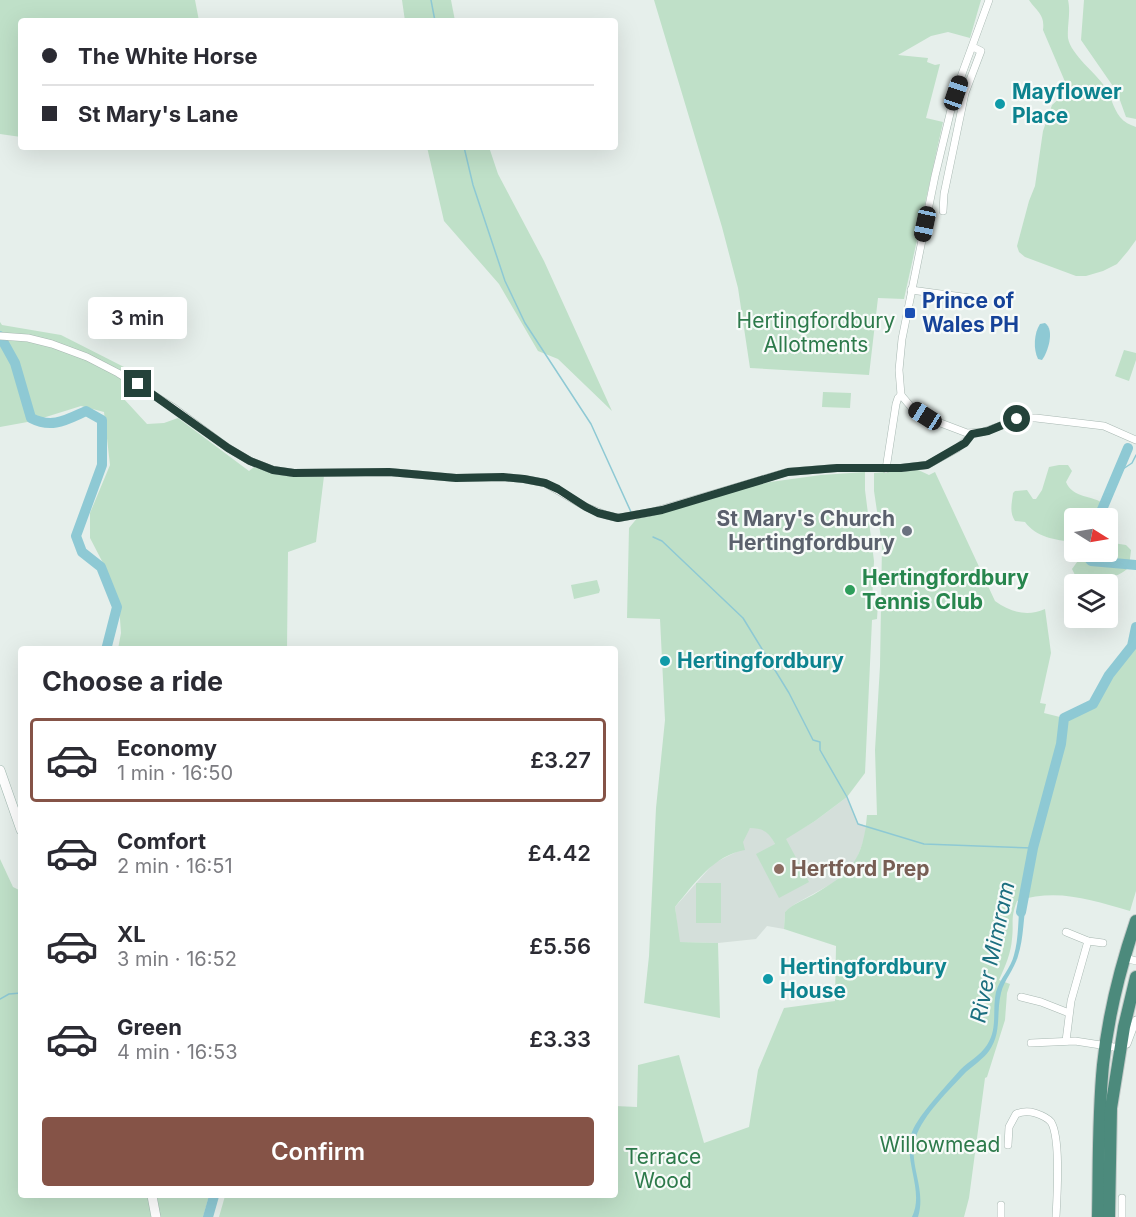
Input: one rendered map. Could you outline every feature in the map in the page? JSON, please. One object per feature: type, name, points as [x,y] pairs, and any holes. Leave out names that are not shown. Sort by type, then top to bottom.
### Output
[{"type":"highway","points":[[1098,1217],[1100,1106],[1106,1045],[1114,1002],[1131,960],[1136,921]]},
{"type":"highway","points":[[1109,1217],[1111,1108],[1136,977]]},
{"type":"main road","points":[[0,770],[18,821]]},
{"type":"main road","points":[[152,1198],[156,1217]]},
{"type":"street","points":[[989,0],[949,118],[911,290],[900,357],[901,395],[912,408],[930,419],[958,431],[972,434],[988,431],[1025,417],[1095,424],[1133,438]]},
{"type":"street","points":[[943,211],[944,194],[965,93],[981,51],[973,47]]},
{"type":"street","points":[[911,290],[970,298]]},
{"type":"street","points":[[3,336],[52,344],[107,368],[147,390],[228,448],[259,466],[285,472],[381,472],[456,478],[524,479],[545,483],[592,510],[618,518],[662,510],[788,472],[927,465],[965,443],[972,434]]},
{"type":"street","points":[[886,468],[893,417],[901,395]]},
{"type":"street","points":[[1066,932],[1088,941],[1103,943]]},
{"type":"street","points":[[1066,1041],[1069,1012],[1088,941]]},
{"type":"street","points":[[1021,997],[1069,1012]]},
{"type":"street","points":[[1031,1043],[1083,1041],[1124,1046],[1136,1020]]},
{"type":"street","points":[[1008,1145],[1009,1126],[1016,1114],[1030,1112],[1044,1116],[1051,1122],[1056,1148],[1056,1217]]},
{"type":"street","points":[[1122,1198],[1122,1217]]},
{"type":"street","points":[[1001,1205],[1001,1217]]},
{"type":"shaded area","name":"Hertford Prep","points":[[847,797],[858,823],[866,826],[864,840],[855,863],[833,883],[785,912],[784,929],[767,926],[756,939],[718,943],[679,942],[675,907],[714,863],[738,851],[750,828],[766,831],[775,844],[815,821]]},
{"type":"green space","points":[[0,0],[195,0],[198,18],[18,18],[18,137],[0,134]]},
{"type":"green space","points":[[402,0],[451,0],[454,18],[405,18]]},
{"type":"green space","name":"Hertingfordbury Allotments","points":[[654,0],[981,0],[970,38],[948,32],[931,36],[898,55],[928,58],[927,62],[940,64],[926,118],[943,122],[904,299],[878,298],[869,375],[750,368],[738,288]]},
{"type":"green space","points":[[1029,0],[1068,0],[1070,44],[1105,87],[1120,117],[1136,127],[1136,240],[1117,264],[1086,276],[1076,276],[1025,257],[1019,252],[1017,246],[1035,186],[1043,131],[1052,105],[1062,96],[1066,84],[1043,30],[1042,17]]},
{"type":"green space","points":[[1084,0],[1136,0],[1136,119],[1126,117],[1117,92],[1081,40]]},
{"type":"green space","points":[[428,150],[490,150],[498,174],[544,261],[612,411],[558,359],[538,351],[499,284],[444,221]]},
{"type":"green space","points":[[0,322],[2,325],[61,335],[124,367],[124,399],[147,424],[164,423],[178,418],[249,471],[254,467],[281,475],[324,476],[316,542],[288,552],[287,646],[119,646],[121,633],[119,605],[103,563],[90,538],[90,513],[110,465],[104,412],[81,406],[33,421],[0,427]]},
{"type":"green space","points":[[1124,350],[1136,353],[1129,381],[1115,376]]},
{"type":"green space","points":[[823,392],[851,393],[850,408],[822,407]]},
{"type":"green space","points":[[1068,465],[1072,471],[1066,482],[1069,487],[1078,494],[1099,501],[1108,508],[1064,508],[1064,541],[1046,537],[1025,522],[1015,521],[1011,511],[1015,491],[1027,490],[1033,499],[1036,499],[1042,490],[1049,467]]},
{"type":"green space","points":[[916,469],[929,475],[935,472],[995,601],[1007,608],[1025,613],[1045,609],[1051,653],[1040,703],[1046,704],[1044,713],[1064,718],[1093,704],[1108,678],[1132,646],[1136,627],[1136,891],[1130,911],[1074,897],[1046,896],[1017,901],[1010,949],[999,980],[1010,984],[1005,1020],[985,1078],[969,1198],[964,1217],[219,1217],[224,1198],[618,1198],[618,1106],[637,1107],[638,1065],[679,1055],[704,1143],[749,1127],[758,1070],[784,1008],[835,1001],[836,946],[784,929],[785,912],[826,887],[846,871],[858,854],[867,815],[877,815],[875,750],[880,666],[882,545],[874,491],[874,473]]},
{"type":"green space","points":[[865,472],[865,490],[874,561],[872,603],[878,603],[877,619],[872,620],[865,773],[847,797],[786,839],[809,882],[779,898],[756,854],[775,844],[765,831],[750,828],[743,842],[745,850],[714,864],[697,880],[675,907],[680,942],[718,943],[720,1018],[644,1003],[649,956],[656,808],[665,720],[660,619],[627,618],[629,528],[638,517],[705,501],[740,489],[821,475]]},
{"type":"green space","points":[[1118,544],[1126,545],[1131,550],[1129,567],[1118,575],[1074,574],[1072,569],[1077,562],[1118,562]]},
{"type":"green space","points":[[597,580],[599,593],[574,599],[571,585]]},
{"type":"green space","points":[[0,859],[13,887],[18,890],[18,1198],[148,1198],[152,1217],[0,1217]]},
{"type":"green space","points":[[696,883],[721,883],[721,923],[696,923]]},
{"type":"green space","points":[[156,1198],[208,1198],[203,1217],[160,1217]]},
{"type":"water","points":[[1045,323],[1050,336],[1042,360],[1036,355],[1035,341],[1040,324]]},
{"type":"water","points":[[1027,898],[1020,949],[1001,993],[996,1037],[993,1044],[987,1054],[966,1072],[938,1103],[916,1137],[914,1156],[920,1206],[918,1217],[912,1217],[916,1196],[910,1153],[912,1132],[934,1100],[960,1070],[981,1052],[990,1039],[994,1026],[996,992],[1016,948],[1020,900]]},
{"type":"waterway","points":[[431,0],[434,18]]},
{"type":"waterway","points":[[465,150],[473,185],[505,281],[525,323],[591,424],[631,512]]},
{"type":"waterway","points":[[0,336],[15,363],[31,418],[52,423],[86,411],[102,420],[102,465],[76,536],[82,552],[101,567],[117,607],[107,646]]},
{"type":"waterway","name":"River Mimram","points":[[1103,508],[1128,448]]},
{"type":"waterway","points":[[1117,473],[1132,463],[1136,455]]},
{"type":"waterway","points":[[653,537],[662,541],[743,618],[789,693],[813,740],[820,742],[820,750],[847,797],[858,824],[924,844],[1033,848]]},
{"type":"waterway","name":"River Mimram","points":[[1102,562],[1136,565]]},
{"type":"waterway","name":"River Mimram","points":[[1021,912],[1033,848],[1061,744],[1064,718],[1093,704],[1109,675],[1132,646],[1136,627]]},
{"type":"waterway","points":[[0,999],[9,994],[18,993]]},
{"type":"waterway","points":[[208,1217],[213,1198]]},
{"type":"place","name":"Mayflower Place","points":[[1000,104]]},
{"type":"place","name":"Prince of Wales PH","points":[[910,313]]},
{"type":"place","name":"St Mary's Church Hertingfordbury","points":[[907,531]]},
{"type":"place","name":"Hertingfordbury Tennis Club","points":[[850,590]]},
{"type":"place","name":"Hertingfordbury","points":[[665,661]]},
{"type":"place","name":"Hertford Prep","points":[[779,869]]},
{"type":"place","name":"Hertingfordbury House","points":[[768,979]]},
{"type":"route","points":[[138,384],[228,448],[259,466],[273,470],[294,473],[389,472],[456,478],[524,479],[545,483],[598,513],[618,518],[662,510],[788,472],[866,467],[871,469],[914,468],[927,465],[965,443],[972,434],[988,431],[1017,419]]},
{"type":"park label","name":"Willowmead","points":[[940,1145]]},
{"type":"park label","name":"Terrace Wood","points":[[663,1169]]}]
